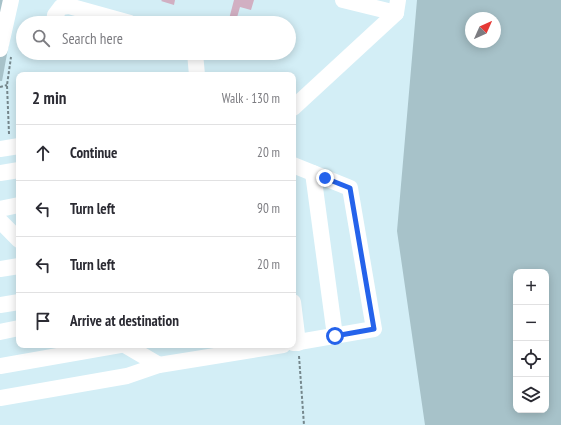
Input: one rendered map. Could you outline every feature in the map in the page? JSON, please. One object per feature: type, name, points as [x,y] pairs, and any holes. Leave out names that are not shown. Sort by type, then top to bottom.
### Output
[{"type":"street","points":[[6,52],[11,0]]},
{"type":"street","points":[[343,0],[397,7]]},
{"type":"street","points":[[55,16],[61,7],[70,6],[105,16]]},
{"type":"street","points":[[296,105],[397,7]]},
{"type":"street","points":[[196,60],[197,72]]},
{"type":"street","points":[[296,165],[350,188],[374,329],[296,343]]},
{"type":"street","points":[[0,173],[16,170]]},
{"type":"street","points":[[313,173],[335,336]]},
{"type":"street","points":[[0,209],[16,206]]},
{"type":"street","points":[[0,221],[13,237]]},
{"type":"street","points":[[0,268],[16,266]]},
{"type":"street","points":[[0,305],[16,302]]},
{"type":"street","points":[[0,332],[16,329]]},
{"type":"street","points":[[0,366],[103,348]]},
{"type":"street","points":[[130,348],[158,365]]},
{"type":"street","points":[[0,398],[127,376],[158,365],[266,348]]},
{"type":"path","points":[[6,52],[7,110],[10,147]]},
{"type":"path","points":[[0,87],[7,85]]},
{"type":"path","points":[[292,348],[304,425]]},
{"type":"green space","points":[[0,0],[17,0],[2,81],[0,81]]},
{"type":"green space","points":[[417,0],[561,0],[561,425],[425,425],[397,231]]},
{"type":"building","points":[[175,0],[174,5],[161,1]]},
{"type":"building","points":[[234,0],[254,0],[251,10],[240,7],[237,16],[230,16]]},
{"type":"route","points":[[325,178],[350,188],[374,329],[335,336]]}]
